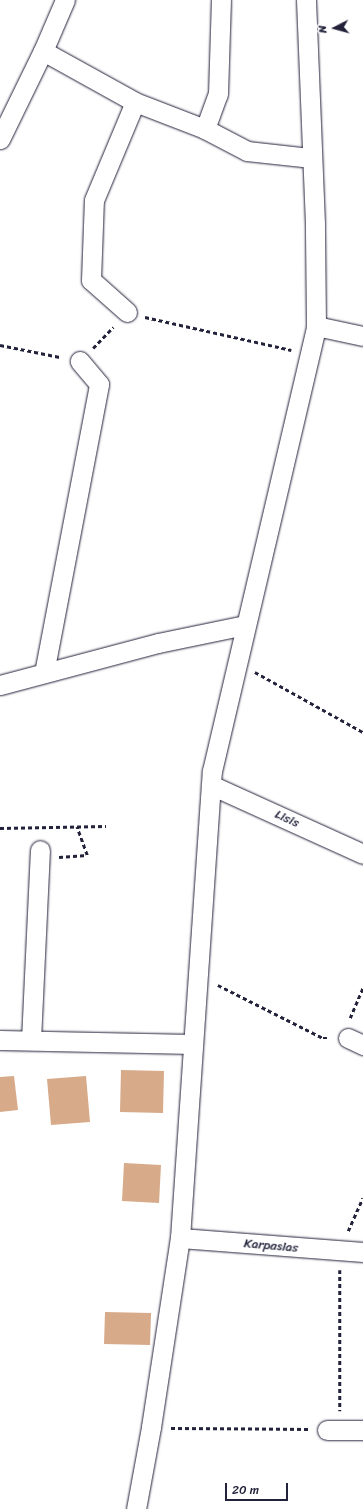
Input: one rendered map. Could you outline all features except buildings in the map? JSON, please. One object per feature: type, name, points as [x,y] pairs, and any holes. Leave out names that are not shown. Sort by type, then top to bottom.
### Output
[{"type":"street","points":[[0,139],[43,51],[65,0]]},
{"type":"street","points":[[205,129],[218,94],[221,0]]},
{"type":"street","points":[[136,1509],[151,1427],[180,1238],[211,785],[236,662],[316,326],[315,224],[310,158],[306,0]]},
{"type":"street","points":[[43,51],[135,102],[205,129],[247,151],[310,158]]},
{"type":"street","points":[[127,312],[92,280],[94,200],[135,102]]},
{"type":"street","points":[[316,326],[363,336]]},
{"type":"street","points":[[44,673],[99,384],[80,362]]},
{"type":"street","points":[[0,685],[158,643],[245,625]]},
{"type":"street","name":"Lisis","points":[[211,785],[363,854]]},
{"type":"street","points":[[31,1040],[40,854]]},
{"type":"street","points":[[0,1040],[193,1044]]},
{"type":"street","name":"Karpasias","points":[[180,1238],[363,1252]]},
{"type":"street","points":[[334,1430],[363,1430]]},
{"type":"path","points":[[0,345],[80,362],[127,312],[310,354]]},
{"type":"path","points":[[236,662],[363,732]]},
{"type":"path","points":[[0,828],[106,826]]},
{"type":"path","points":[[40,854],[87,855],[77,827]]},
{"type":"path","points":[[198,975],[324,1038],[355,1042],[348,1021],[363,988]]},
{"type":"path","points":[[151,1427],[334,1430],[340,1251],[363,1198]]}]
